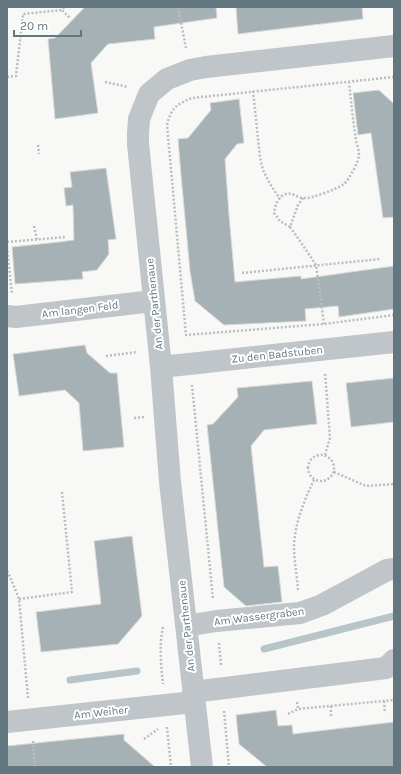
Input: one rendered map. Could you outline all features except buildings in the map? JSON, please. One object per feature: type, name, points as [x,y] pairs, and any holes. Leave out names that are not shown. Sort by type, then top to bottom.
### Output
[{"type":"street","name":"An der Parthenaue","points":[[202,767],[170,482],[161,367],[138,144],[139,119],[149,94],[167,79],[190,70],[261,60],[394,46]]},
{"type":"street","name":"Am langen Feld","points":[[10,308],[16,317],[153,300]]},
{"type":"street","name":"Zu den Badstuben","points":[[161,367],[394,342]]},
{"type":"street","name":"Am Wassergraben","points":[[186,626],[216,621],[300,613],[322,605],[387,570],[394,568]]},
{"type":"street","points":[[194,697],[222,689],[386,668],[394,660]]},
{"type":"street","name":"Am Weiher","points":[[7,722],[194,697]]},
{"type":"path","points":[[178,7],[190,70]]},
{"type":"path","points":[[7,77],[16,76],[23,14],[63,8],[70,18]]},
{"type":"path","points":[[394,77],[192,98],[181,102],[173,108],[167,125],[186,335],[324,324],[394,315]]},
{"type":"path","points":[[324,324],[316,265],[290,227],[280,221],[274,214],[276,205],[285,194],[292,193],[303,198],[320,195],[344,184],[353,171],[359,156],[349,82]]},
{"type":"path","points":[[253,91],[260,158],[263,170],[280,199]]},
{"type":"path","points":[[38,145],[39,154]]},
{"type":"path","points":[[290,227],[298,205],[303,198]]},
{"type":"path","points":[[34,226],[36,240]]},
{"type":"path","points":[[7,242],[66,237]]},
{"type":"path","points":[[7,247],[10,308]]},
{"type":"path","points":[[242,273],[380,259]]},
{"type":"path","points":[[323,350],[330,438],[325,455]]},
{"type":"path","points":[[106,356],[141,352]]},
{"type":"path","points":[[191,381],[230,767]]},
{"type":"path","points":[[325,455],[333,462],[334,472],[328,480],[323,482],[314,480],[310,477],[308,472],[308,463],[315,456],[325,455]]},
{"type":"path","points":[[334,472],[366,486],[394,484]]},
{"type":"path","points":[[300,613],[294,546],[302,505],[314,480]]},
{"type":"path","points":[[19,599],[72,592],[62,492]]},
{"type":"path","points":[[7,571],[19,599],[35,767]]},
{"type":"path","points":[[295,679],[298,709]]},
{"type":"path","points":[[288,714],[298,709],[394,700]]},
{"type":"path","points":[[384,701],[385,713]]},
{"type":"path","points":[[331,706],[331,718]]},
{"type":"path","points":[[144,739],[167,724],[170,767]]},
{"type":"waterway","points":[[264,649],[394,616]]},
{"type":"waterway","points":[[70,680],[137,671]]}]
